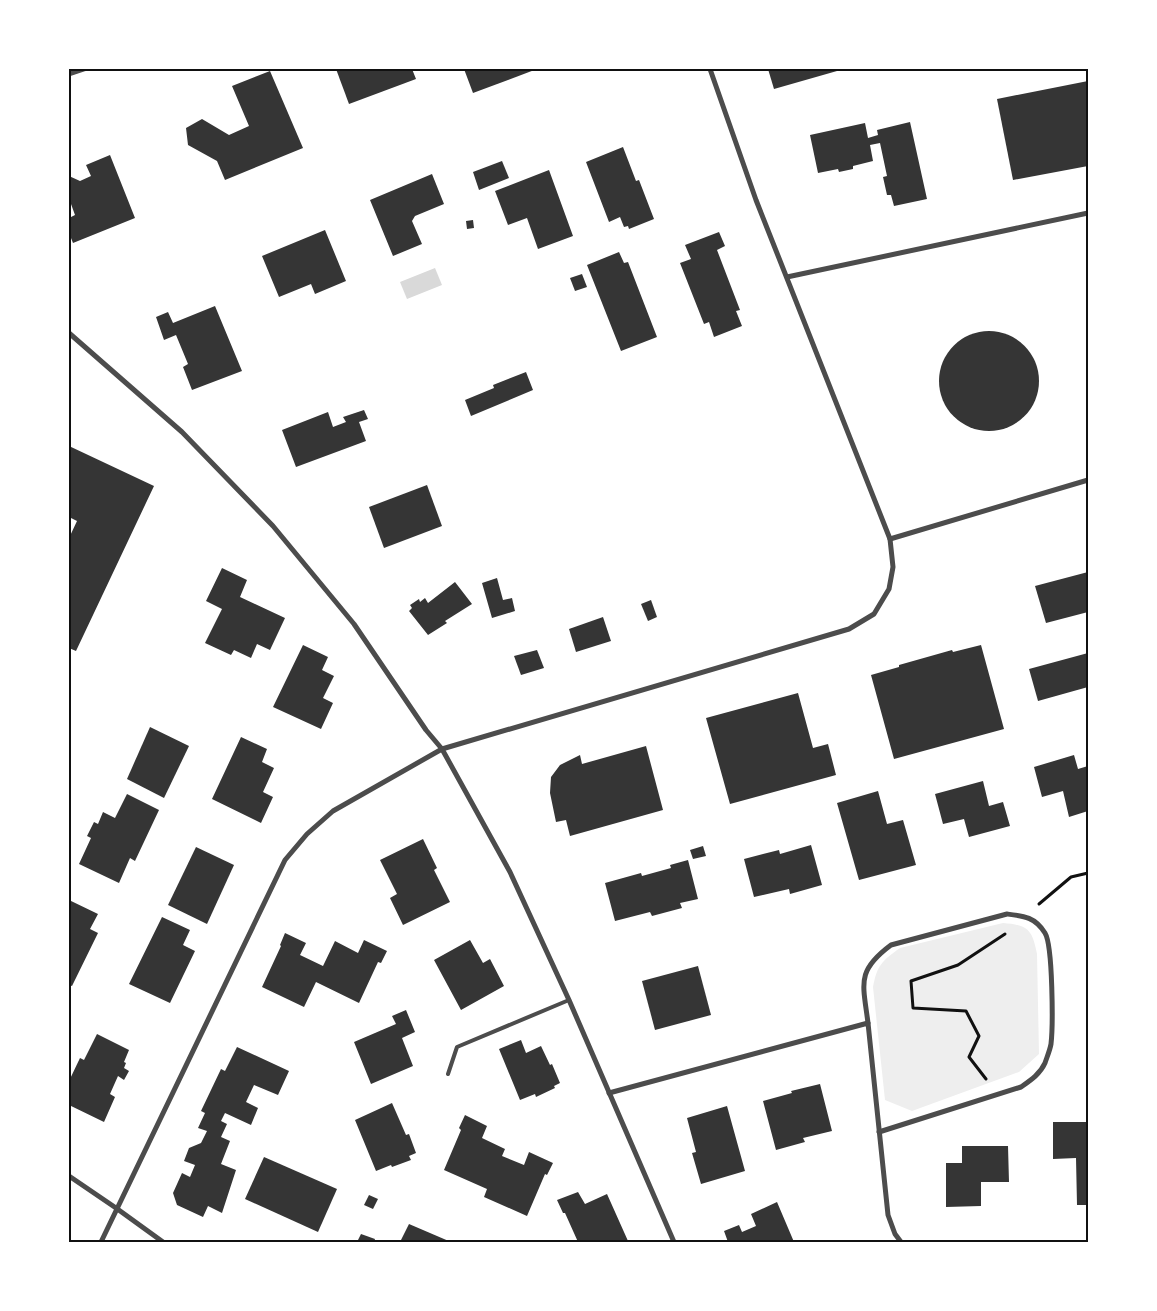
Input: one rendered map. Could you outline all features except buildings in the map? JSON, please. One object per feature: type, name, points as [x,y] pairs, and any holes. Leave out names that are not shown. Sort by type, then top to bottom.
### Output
[{"type":"street","points":[[69,74],[84,69]]},
{"type":"street","points":[[101,1242],[285,860],[307,834],[333,811],[442,749],[849,629],[874,614],[889,589],[893,567],[890,539],[756,200],[710,69]]},
{"type":"street","points":[[787,278],[1088,213]]},
{"type":"street","points":[[69,333],[182,432],[272,526],[354,624],[426,730],[442,749],[510,872],[569,1000],[674,1242]]},
{"type":"street","points":[[890,539],[1088,480]]},
{"type":"street","points":[[880,1132],[1021,1087],[1036,1077],[1045,1064],[1050,1045],[1051,953],[1047,935],[1037,923],[1025,916],[1006,914],[891,945],[877,956],[867,968],[863,984],[888,1215],[895,1234],[902,1242]]},
{"type":"street","points":[[609,1093],[868,1023]]},
{"type":"street","points":[[69,1176],[162,1242]]},
{"type":"lane","points":[[448,1074],[457,1047],[569,1000]]},
{"type":"path","points":[[993,1096],[989,1083],[969,1057],[979,1036],[966,1011],[913,1008],[911,981],[958,965],[1020,924],[1025,916],[1071,877],[1088,872]]},
{"type":"shaded area","points":[[435,268],[442,285],[407,299],[400,282]]},
{"type":"shaded area","points":[[1003,923],[1018,925],[1028,930],[1035,946],[1037,954],[1039,1054],[1019,1072],[912,1111],[885,1100],[873,987],[876,973],[881,964],[900,948]]}]
